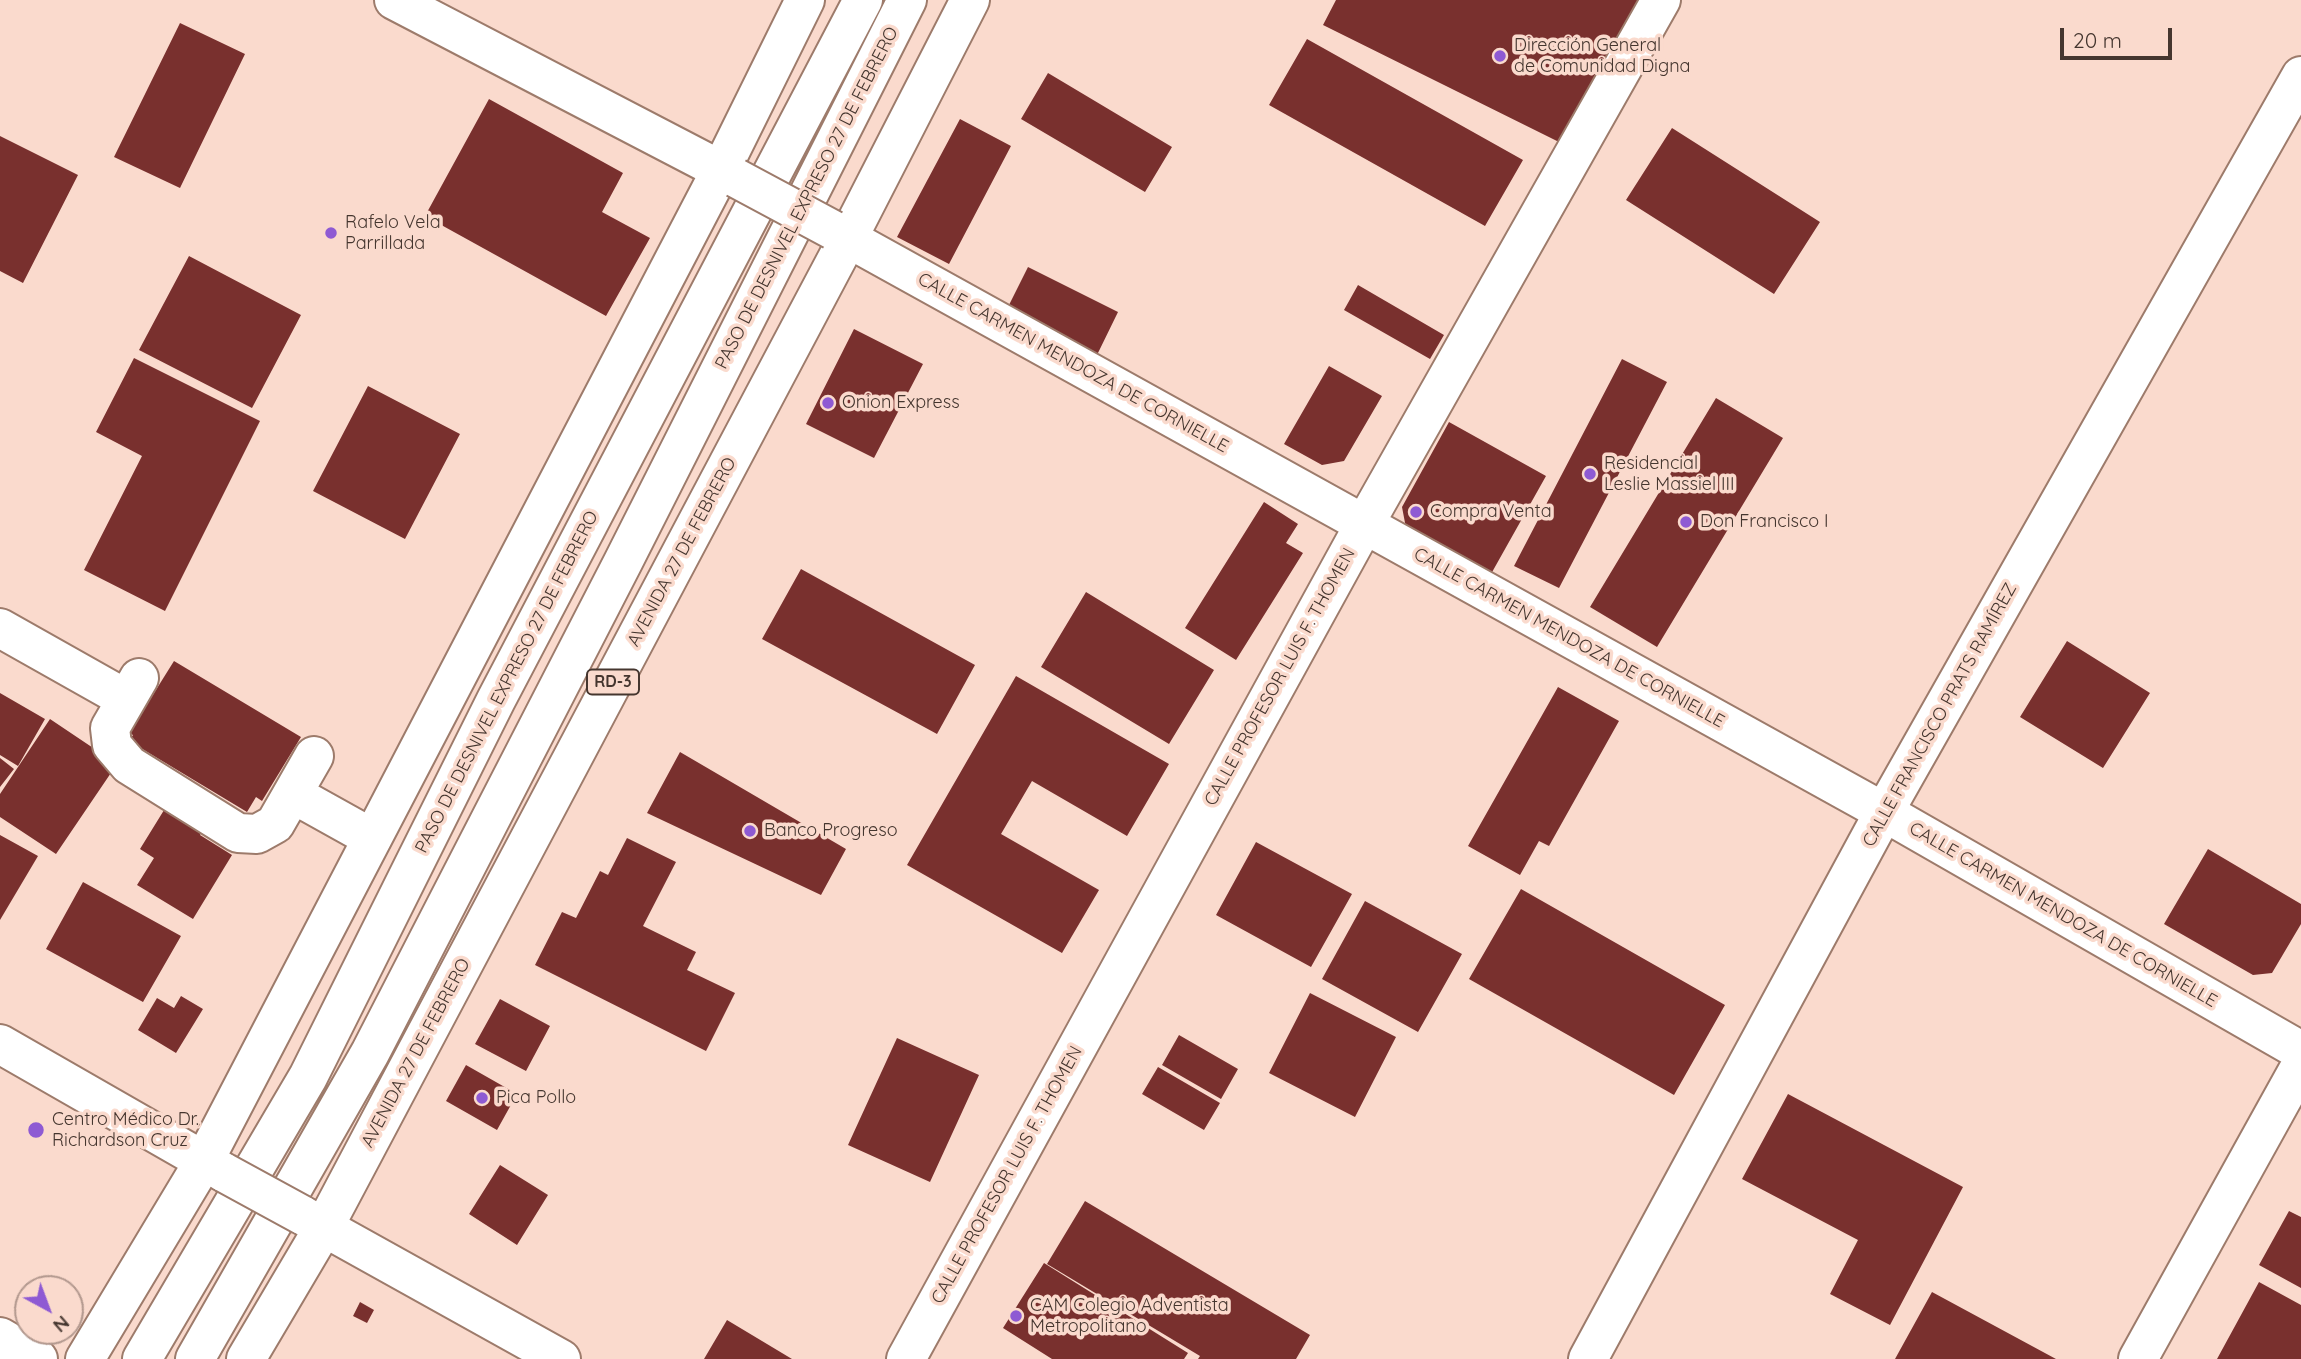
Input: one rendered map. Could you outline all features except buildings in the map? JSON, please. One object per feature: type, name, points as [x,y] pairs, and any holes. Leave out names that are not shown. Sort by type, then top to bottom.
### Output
[{"type":"main road","points":[[394,0],[728,174]]},
{"type":"main road","points":[[85,1359],[215,1167],[372,838],[728,174],[805,0]]},
{"type":"main road","name":"PASO DE DESNIVEL EXPRESO 27 DE FEBRERO","points":[[142,1359],[308,1077],[496,700],[863,0]]},
{"type":"main road","name":"PASO DE DESNIVEL EXPRESO 27 DE FEBRERO","points":[[195,1359],[370,1053],[623,562],[907,0]]},
{"type":"main road","name":"AVENIDA 27 DE FEBRERO","points":[[246,1359],[313,1221],[841,234],[970,0]]},
{"type":"main road","name":"CALLE PROFESOR LUIS F. THOMEN","points":[[906,1359],[1364,525],[1661,0]]},
{"type":"main road","name":"CALLE FRANCISCO PRATS RAMÍREZ","points":[[1588,1359],[1884,812],[2301,76]]},
{"type":"main road","name":"CALLE CARMEN MENDOZA DE CORNIELLE","points":[[728,174],[1884,812],[2301,1051]]},
{"type":"main road","points":[[0,628],[133,689],[110,728],[112,745],[129,765],[238,833],[257,834],[275,824],[314,756]]},
{"type":"main road","points":[[293,794],[372,838]]},
{"type":"main road","points":[[0,1044],[561,1359]]},
{"type":"main road","points":[[2138,1359],[2301,1065]]},
{"type":"main road","points":[[0,1338],[38,1359]]},
{"type":"place","name":"Dirección General de Comunidad Digna","points":[[1500,56]]},
{"type":"place","name":"Rafelo Vela Parrillada","points":[[331,233]]},
{"type":"place","name":"Onion Express","points":[[828,403]]},
{"type":"place","name":"Residencial Leslie Massiel III","points":[[1590,474]]},
{"type":"place","name":"Compra Venta","points":[[1416,512]]},
{"type":"place","name":"Don Francisco I","points":[[1686,522]]},
{"type":"place","name":"Banco Progreso","points":[[750,831]]},
{"type":"place","name":"Pica Pollo","points":[[482,1098]]},
{"type":"place","name":"Centro Médico Dr. Richardson Cruz","points":[[36,1130]]},
{"type":"place","name":"CAM Colegio Adventista Metropolitano","points":[[1016,1316]]}]
